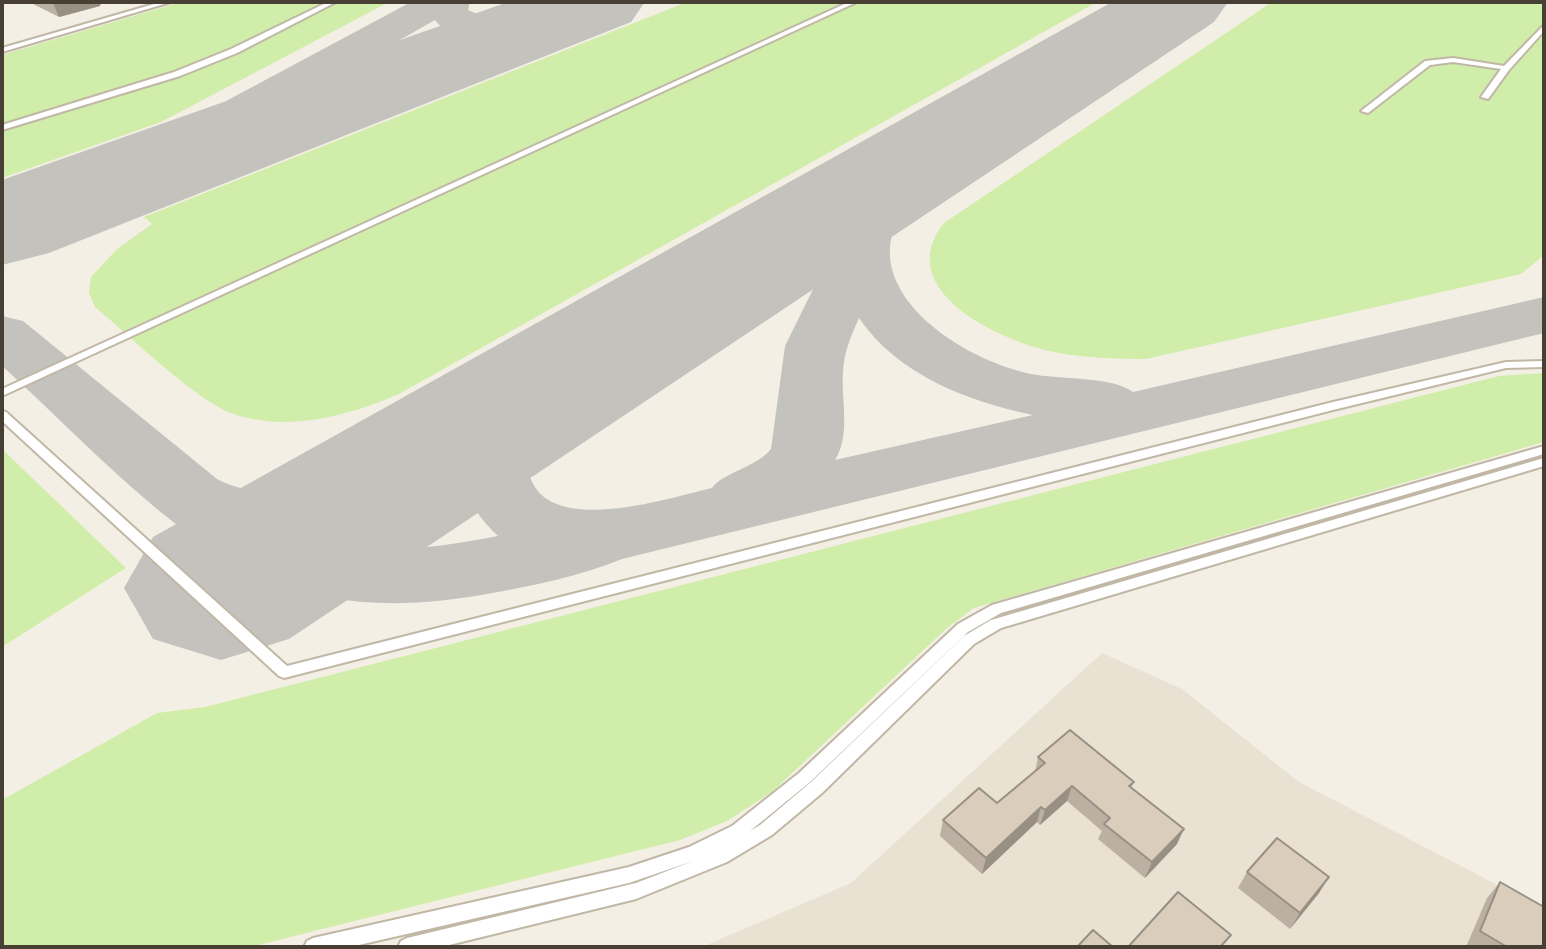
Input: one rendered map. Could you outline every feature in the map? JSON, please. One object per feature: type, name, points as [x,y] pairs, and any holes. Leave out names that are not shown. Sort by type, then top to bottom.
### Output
[{"type":"lane","points":[[2,49],[157,2]]},
{"type":"lane","points":[[2,49],[168,2]]},
{"type":"lane","points":[[2,128],[177,74],[234,51],[333,2]]},
{"type":"lane","points":[[2,393],[854,2]]},
{"type":"lane","points":[[1485,97],[1506,68],[1544,27]]},
{"type":"lane","points":[[1365,111],[1428,63],[1453,60],[1506,68]]},
{"type":"lane","points":[[2,415],[284,672],[1333,406],[1506,365],[1544,364]]},
{"type":"lane","points":[[313,947],[629,875],[724,840],[804,778],[963,628],[997,609],[1544,450]]},
{"type":"lane","points":[[407,947],[636,891],[721,857],[766,830],[816,788],[969,640],[996,624],[1544,462]]},
{"type":"shaded area","points":[[1102,653],[1182,689],[1299,782],[1544,909],[1544,947],[702,947],[851,883]]},
{"type":"green space","points":[[181,2],[389,2],[161,122],[2,178],[2,55]]},
{"type":"green space","points":[[687,2],[1097,2],[399,394],[359,409],[295,422],[273,422],[231,413],[180,380],[95,307],[89,293],[91,277],[117,249],[152,224],[144,217]]},
{"type":"green space","points":[[1272,2],[1544,2],[1544,255],[1521,274],[1146,359],[1081,356],[1037,348],[985,326],[942,292],[931,271],[931,248],[944,223]]},
{"type":"green space","points":[[1544,373],[1544,442],[974,608],[947,628],[772,792],[727,821],[680,840],[250,947],[2,947],[2,800],[157,713],[205,707],[1499,376]]},
{"type":"green space","points":[[2,449],[126,568],[2,647]]},
{"type":"building","points":[[1070,730],[1134,782],[1129,786],[1184,829],[1152,862],[1104,824],[1110,818],[1072,786],[1045,810],[1041,807],[986,858],[943,820],[979,788],[997,803],[1045,763],[1038,757]]},
{"type":"building","points":[[1277,838],[1329,877],[1300,913],[1247,872]]},
{"type":"building","points":[[1500,882],[1544,907],[1544,947],[1507,947],[1480,931]]},
{"type":"building","points":[[1178,892],[1231,935],[1220,947],[1128,947]]},
{"type":"building","points":[[1093,930],[1113,947],[1077,947]]},
{"type":"taxiway","points":[[106,186],[440,2]]},
{"type":"taxiway","points":[[451,2],[448,9],[453,18],[480,27],[526,25],[569,13]]},
{"type":"taxiway","points":[[863,243],[893,178]]},
{"type":"taxiway","points":[[2,236],[66,201]]},
{"type":"taxiway","points":[[741,500],[773,485],[793,470],[804,454],[809,436],[811,373],[816,346],[863,243]]},
{"type":"taxiway","points":[[863,243],[864,273],[873,295],[900,329],[937,357],[976,378],[1008,389],[1108,403]]},
{"type":"taxiway","points":[[546,390],[514,412],[500,430],[492,463],[496,480],[513,509],[541,529],[571,536],[599,536],[668,524],[1544,315]]},
{"type":"taxiway","points":[[2,334],[217,516],[271,550],[299,562],[361,575],[429,575],[496,565],[595,541]]},
{"type":"taxiway","points":[[205,502],[231,511],[259,515],[314,510],[368,492],[417,468]]},
{"type":"runway","points":[[2,225],[598,2]]},
{"type":"runway","points":[[221,588],[1181,2]]}]
